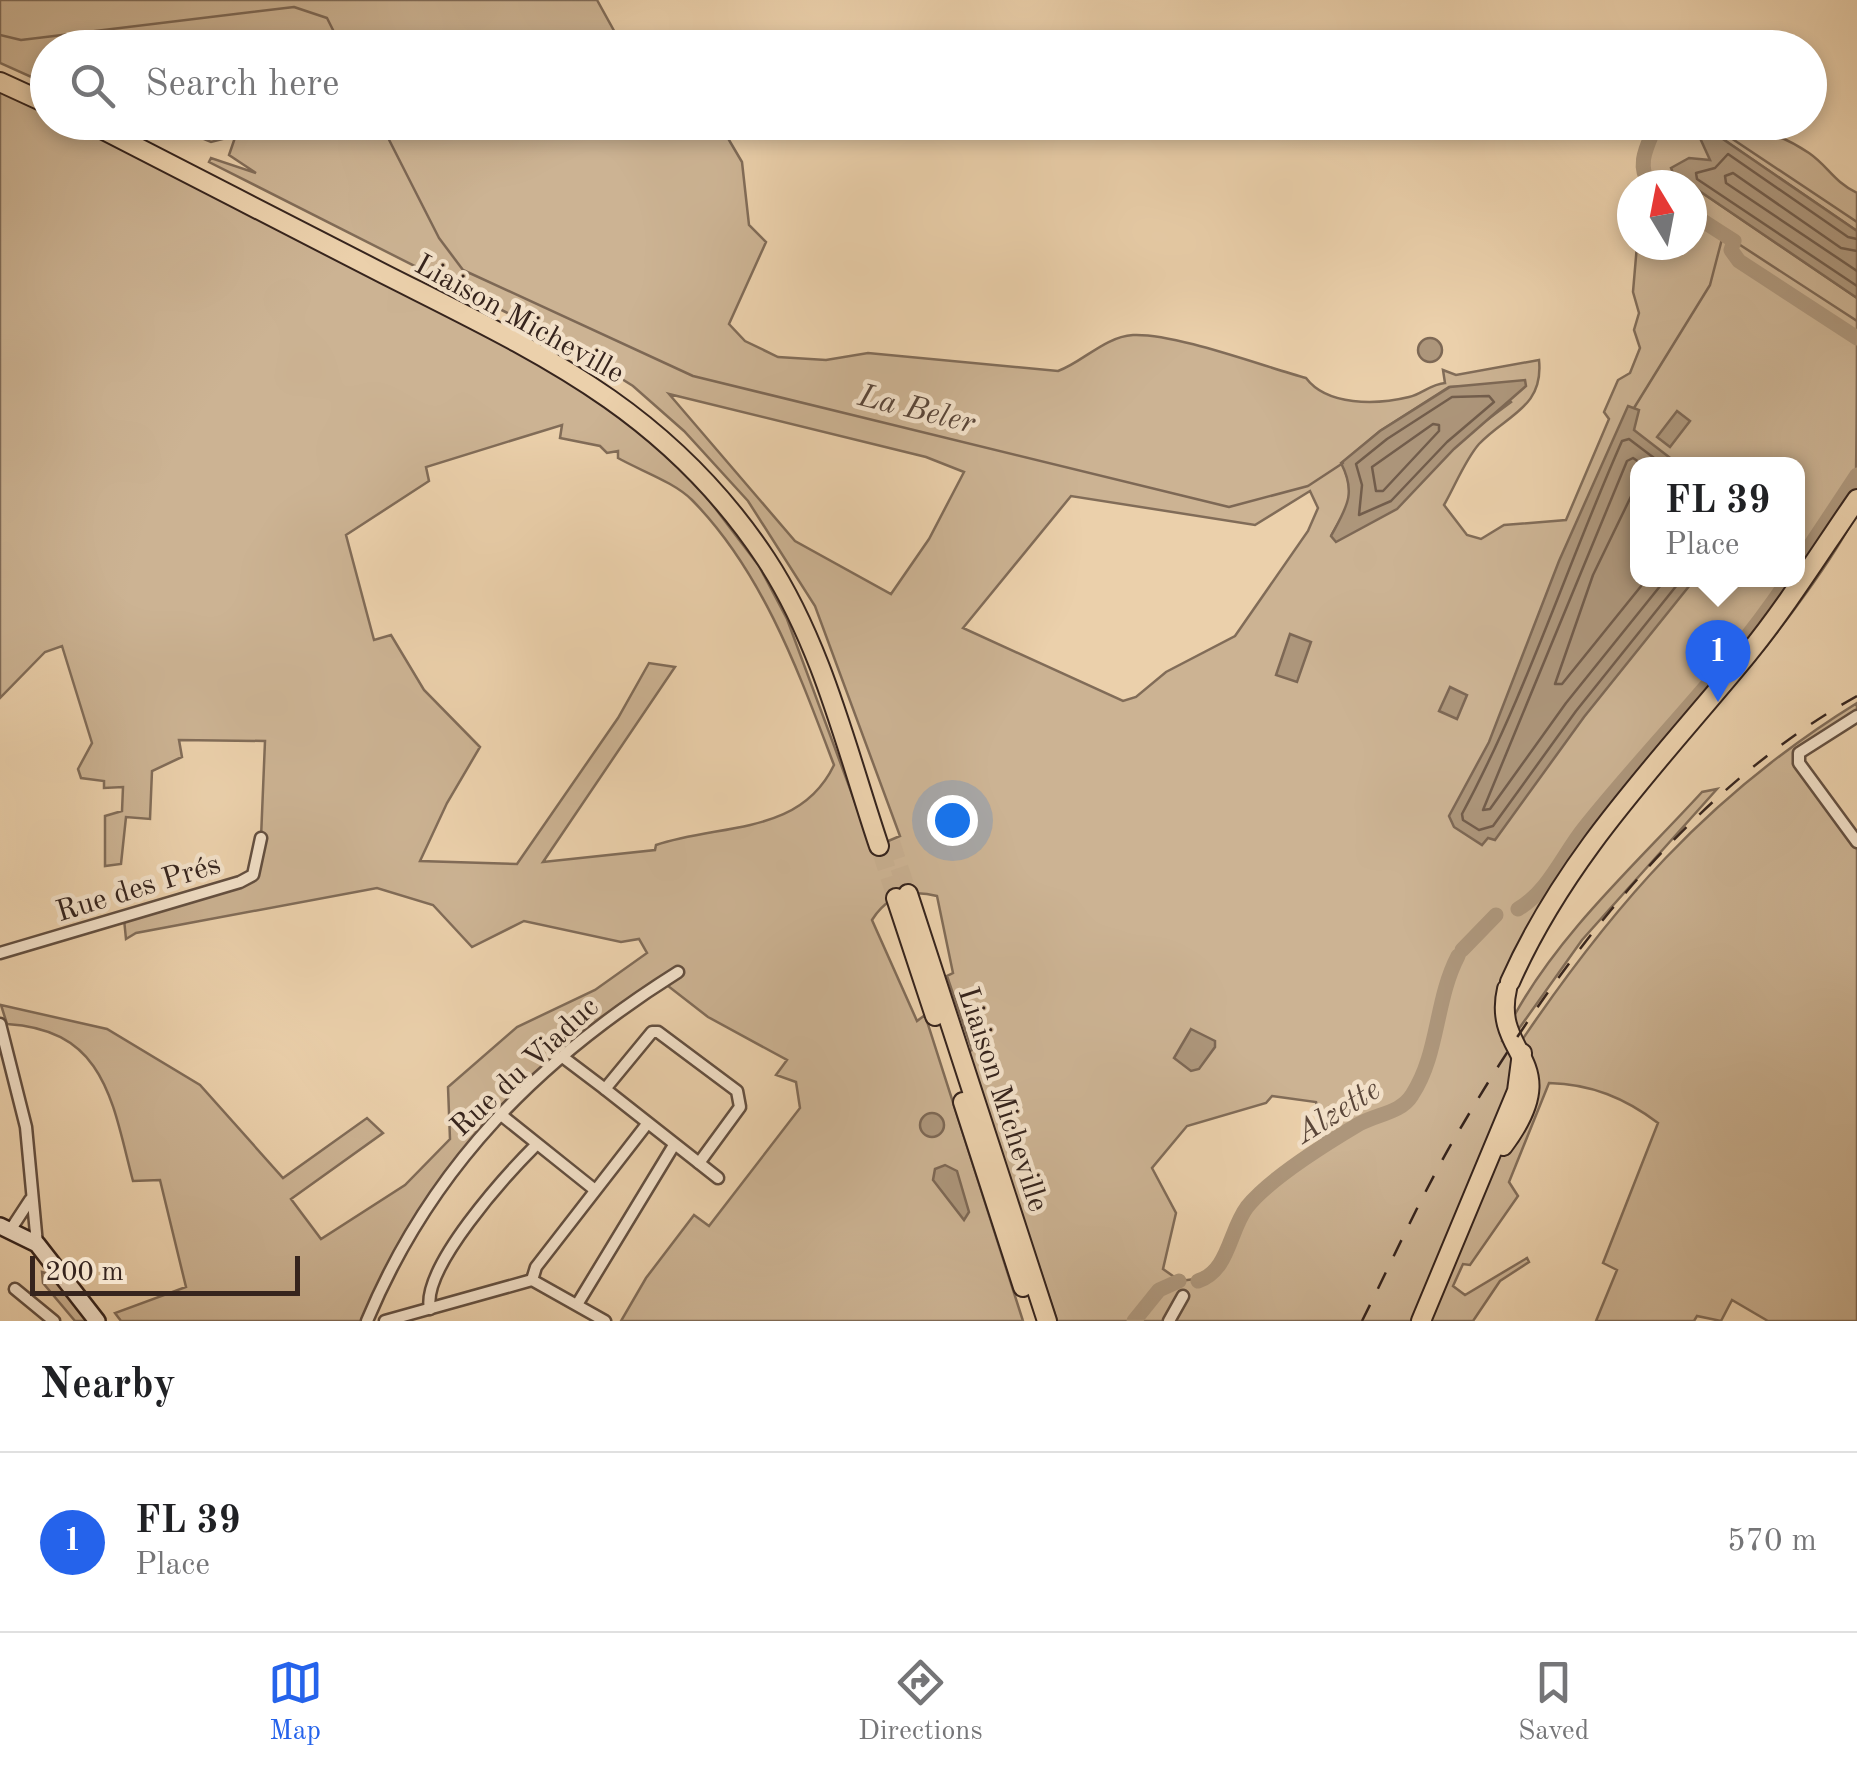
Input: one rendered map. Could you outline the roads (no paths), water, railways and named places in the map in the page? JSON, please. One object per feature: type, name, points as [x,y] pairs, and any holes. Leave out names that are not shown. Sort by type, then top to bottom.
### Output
[{"type":"main road","points":[[0,70],[30,83]]},
{"type":"main road","points":[[0,82],[30,96]]},
{"type":"main road","name":"Liaison Micheville","points":[[123,140],[533,350],[641,419],[696,469],[768,562],[796,615],[885,844],[807,610],[778,556],[742,506],[679,437],[618,388],[562,353],[148,140]]},
{"type":"main road","points":[[1805,575],[1857,499]]},
{"type":"main road","points":[[1421,1321],[1488,1167],[1528,1110],[1532,1079],[1506,1021],[1509,986],[1542,915],[1582,851],[1713,695],[1796,587]]},
{"type":"main road","name":"Liaison Micheville","points":[[1034,1321],[902,896],[1047,1321]]},
{"type":"main road","points":[[6,1228],[37,1244],[97,1321]]},
{"type":"street","points":[[1855,836],[1800,764],[1798,753],[1857,716]]},
{"type":"street","name":"Rue des Prés","points":[[0,953],[240,882],[253,875],[261,838]]},
{"type":"street","name":"Rue du Viaduc","points":[[367,1321],[415,1220],[500,1114],[564,1058],[678,972]]},
{"type":"street","points":[[0,1024],[21,1100],[37,1244]]},
{"type":"street","points":[[604,1089],[646,1036],[658,1032],[737,1091],[740,1108],[698,1163]]},
{"type":"street","points":[[564,1058],[718,1178]]},
{"type":"street","points":[[500,1114],[595,1190]]},
{"type":"street","points":[[532,1280],[536,1267],[648,1124]]},
{"type":"street","points":[[578,1303],[674,1144]]},
{"type":"street","points":[[430,1309],[430,1288],[468,1226],[503,1179],[536,1145]]},
{"type":"street","points":[[6,1228],[30,1199]]},
{"type":"street","points":[[385,1321],[532,1280],[605,1321]]},
{"type":"street","points":[[16,1289],[54,1321]]},
{"type":"street","points":[[1169,1321],[1183,1296]]},
{"type":"water","points":[[1701,140],[1724,140],[1857,231],[1857,298],[1707,196],[1707,170],[1672,170],[1689,158],[1710,160]]},
{"type":"water","points":[[1430,338],[1442,350],[1430,362],[1418,350]]},
{"type":"water","points":[[1525,380],[1526,386],[1454,449],[1397,509],[1336,542],[1331,536],[1349,492],[1341,463],[1380,431],[1450,387]]},
{"type":"water","points":[[1628,406],[1639,410],[1634,430],[1669,457],[1630,457],[1630,587],[1688,587],[1584,717],[1495,840],[1488,838],[1482,845],[1454,827],[1449,816],[1489,742],[1559,561]]},
{"type":"water","points":[[1677,411],[1690,421],[1670,447],[1657,437]]},
{"type":"water","points":[[1290,634],[1311,642],[1297,682],[1276,675]]},
{"type":"water","points":[[1450,687],[1467,695],[1457,719],[1439,711]]},
{"type":"water","points":[[1191,1029],[1215,1041],[1215,1047],[1199,1069],[1191,1071],[1174,1058]]},
{"type":"water","points":[[932,1113],[944,1125],[932,1137],[920,1125]]},
{"type":"water","points":[[945,1165],[957,1171],[969,1212],[964,1220],[933,1180],[935,1169]]},
{"type":"waterway","name":"La Beler","points":[[104,30],[294,7],[327,18],[333,30]]},
{"type":"waterway","name":"La Beler","points":[[0,35],[30,39]]},
{"type":"waterway","name":"La Beler","points":[[389,140],[439,238],[463,270],[693,376],[1229,507],[1308,486],[1343,463]]},
{"type":"waterway","name":"Alzette","points":[[1644,170],[1650,140]]},
{"type":"waterway","points":[[1734,140],[1857,222]]},
{"type":"waterway","name":"Alzette","points":[[1707,224],[1734,241],[1731,250],[1739,261],[1857,338]]},
{"type":"waterway","points":[[1634,408],[1710,285],[1723,235]]},
{"type":"waterway","points":[[1734,241],[1857,321]]},
{"type":"waterway","name":"Alzette","points":[[1805,553],[1857,475]]},
{"type":"waterway","name":"Alzette","points":[[1518,909],[1547,882],[1585,827],[1716,675],[1783,587]]},
{"type":"waterway","name":"Alzette","points":[[1462,950],[1496,915]]},
{"type":"waterway","name":"Alzette","points":[[1198,1281],[1216,1269],[1247,1207],[1270,1184],[1346,1132],[1395,1109],[1412,1095],[1427,1062],[1458,956]]},
{"type":"waterway","name":"Alzette","points":[[1134,1321],[1159,1290],[1179,1281]]},
{"type":"tunnel","points":[[891,842],[908,894]]},
{"type":"tunnel","points":[[881,851],[896,898]]},
{"type":"railway","points":[[1362,1321],[1463,1124],[1541,1002],[1586,942],[1684,829],[1739,779],[1796,734],[1857,696]]},
{"type":"place","name":"FL 39","points":[[1718,702]]}]
